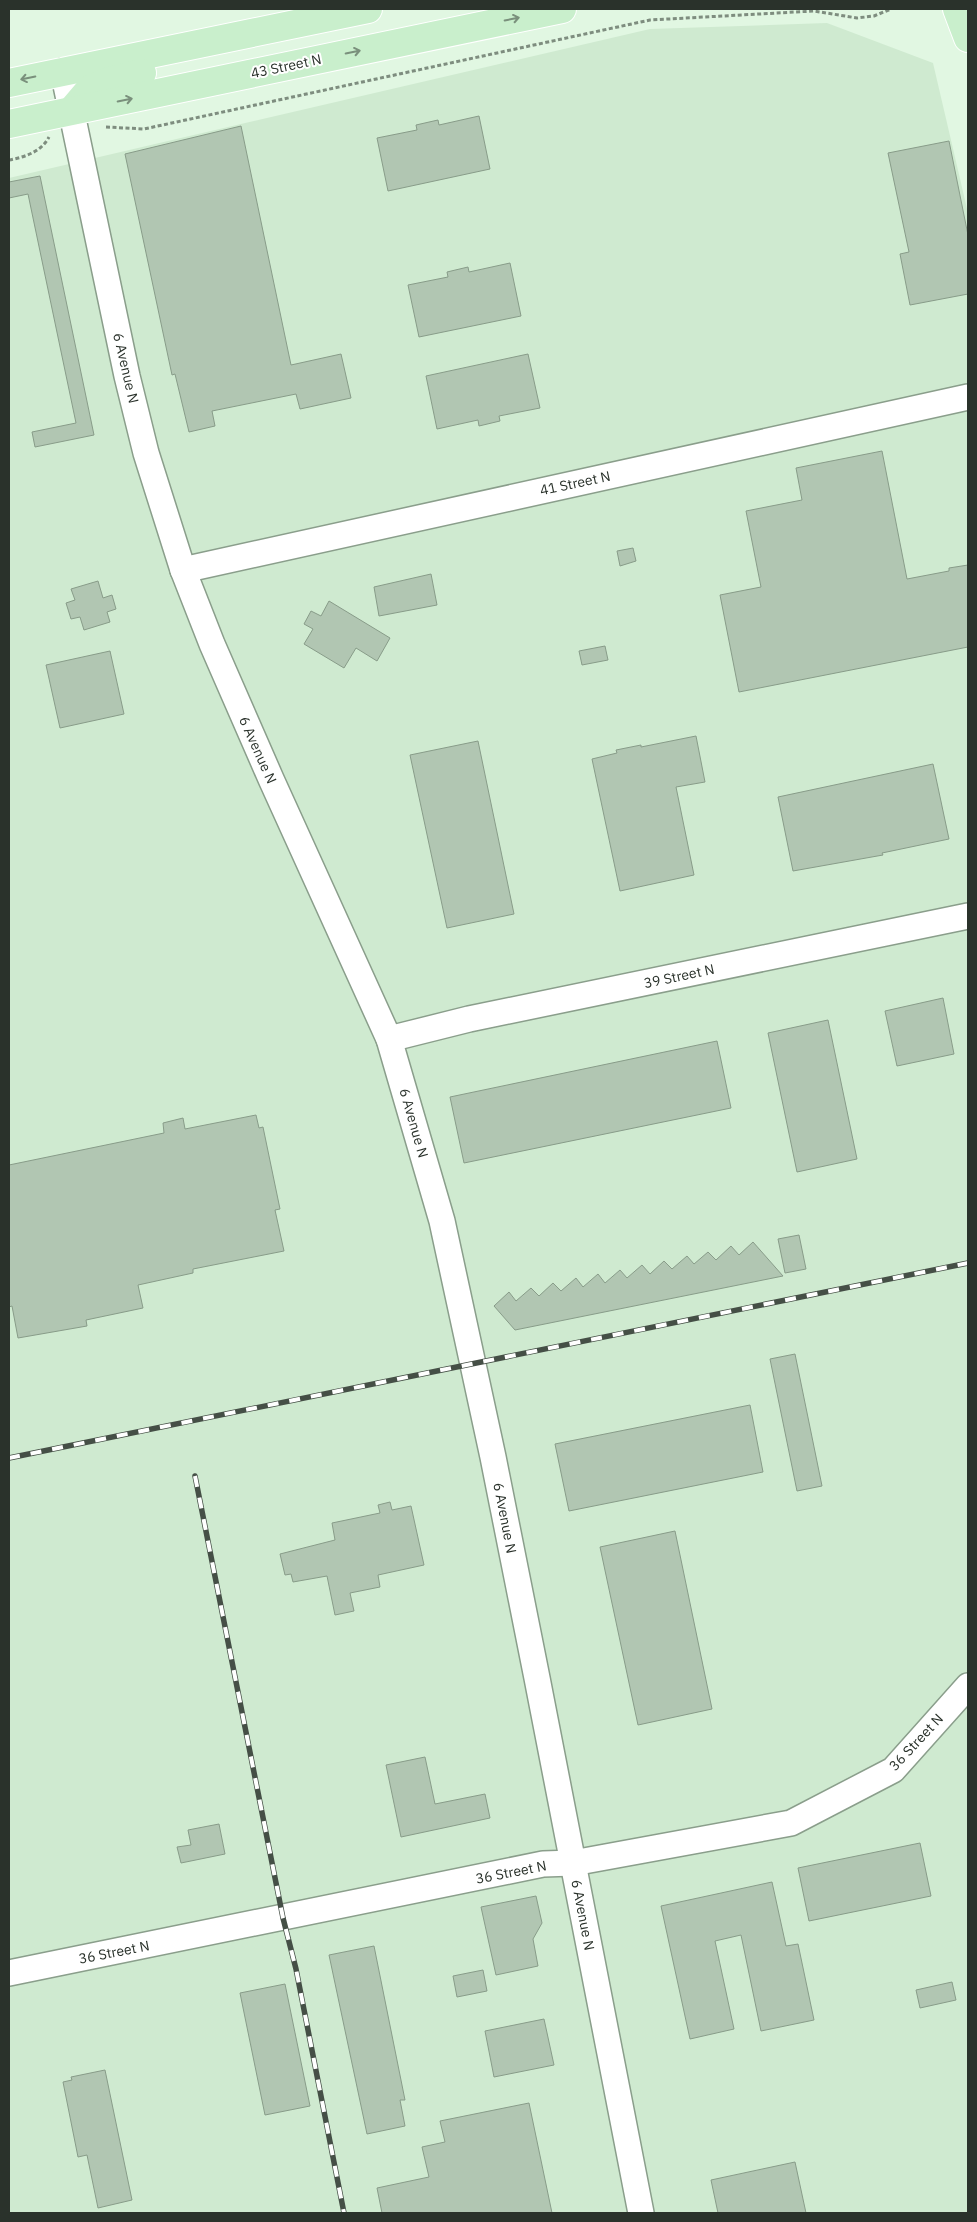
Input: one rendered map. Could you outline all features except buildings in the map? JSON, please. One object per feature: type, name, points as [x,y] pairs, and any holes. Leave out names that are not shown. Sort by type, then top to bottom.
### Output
[{"type":"main road","name":"43 Street N","points":[[9,124],[74,121],[562,9]]},
{"type":"main road","points":[[957,9],[968,38]]},
{"type":"main road","points":[[74,121],[90,90],[106,82],[259,44],[362,10]]},
{"type":"main road","points":[[9,82],[362,10]]},
{"type":"street","name":"6 Avenue N","points":[[63,71],[134,405],[146,453],[182,570],[271,779],[389,1039],[442,1221],[495,1467],[641,2213]]},
{"type":"street","name":"41 Street N","points":[[182,570],[968,397]]},
{"type":"street","name":"39 Street N","points":[[389,1039],[469,1020],[968,916]]},
{"type":"street","name":"36 Street N","points":[[9,1973],[543,1864],[573,1863],[791,1822],[893,1770],[968,1686]]},
{"type":"path","points":[[9,160],[31,153],[44,145],[50,136],[74,121],[106,127],[144,129],[650,20],[814,11],[858,18],[874,16],[892,9]]},
{"type":"shaded area","points":[[827,23],[933,63],[968,213],[968,2213],[9,2213],[9,178],[650,29]]},
{"type":"railway","points":[[9,1458],[968,1263]]},
{"type":"railway","points":[[195,1476],[344,2213]]}]
